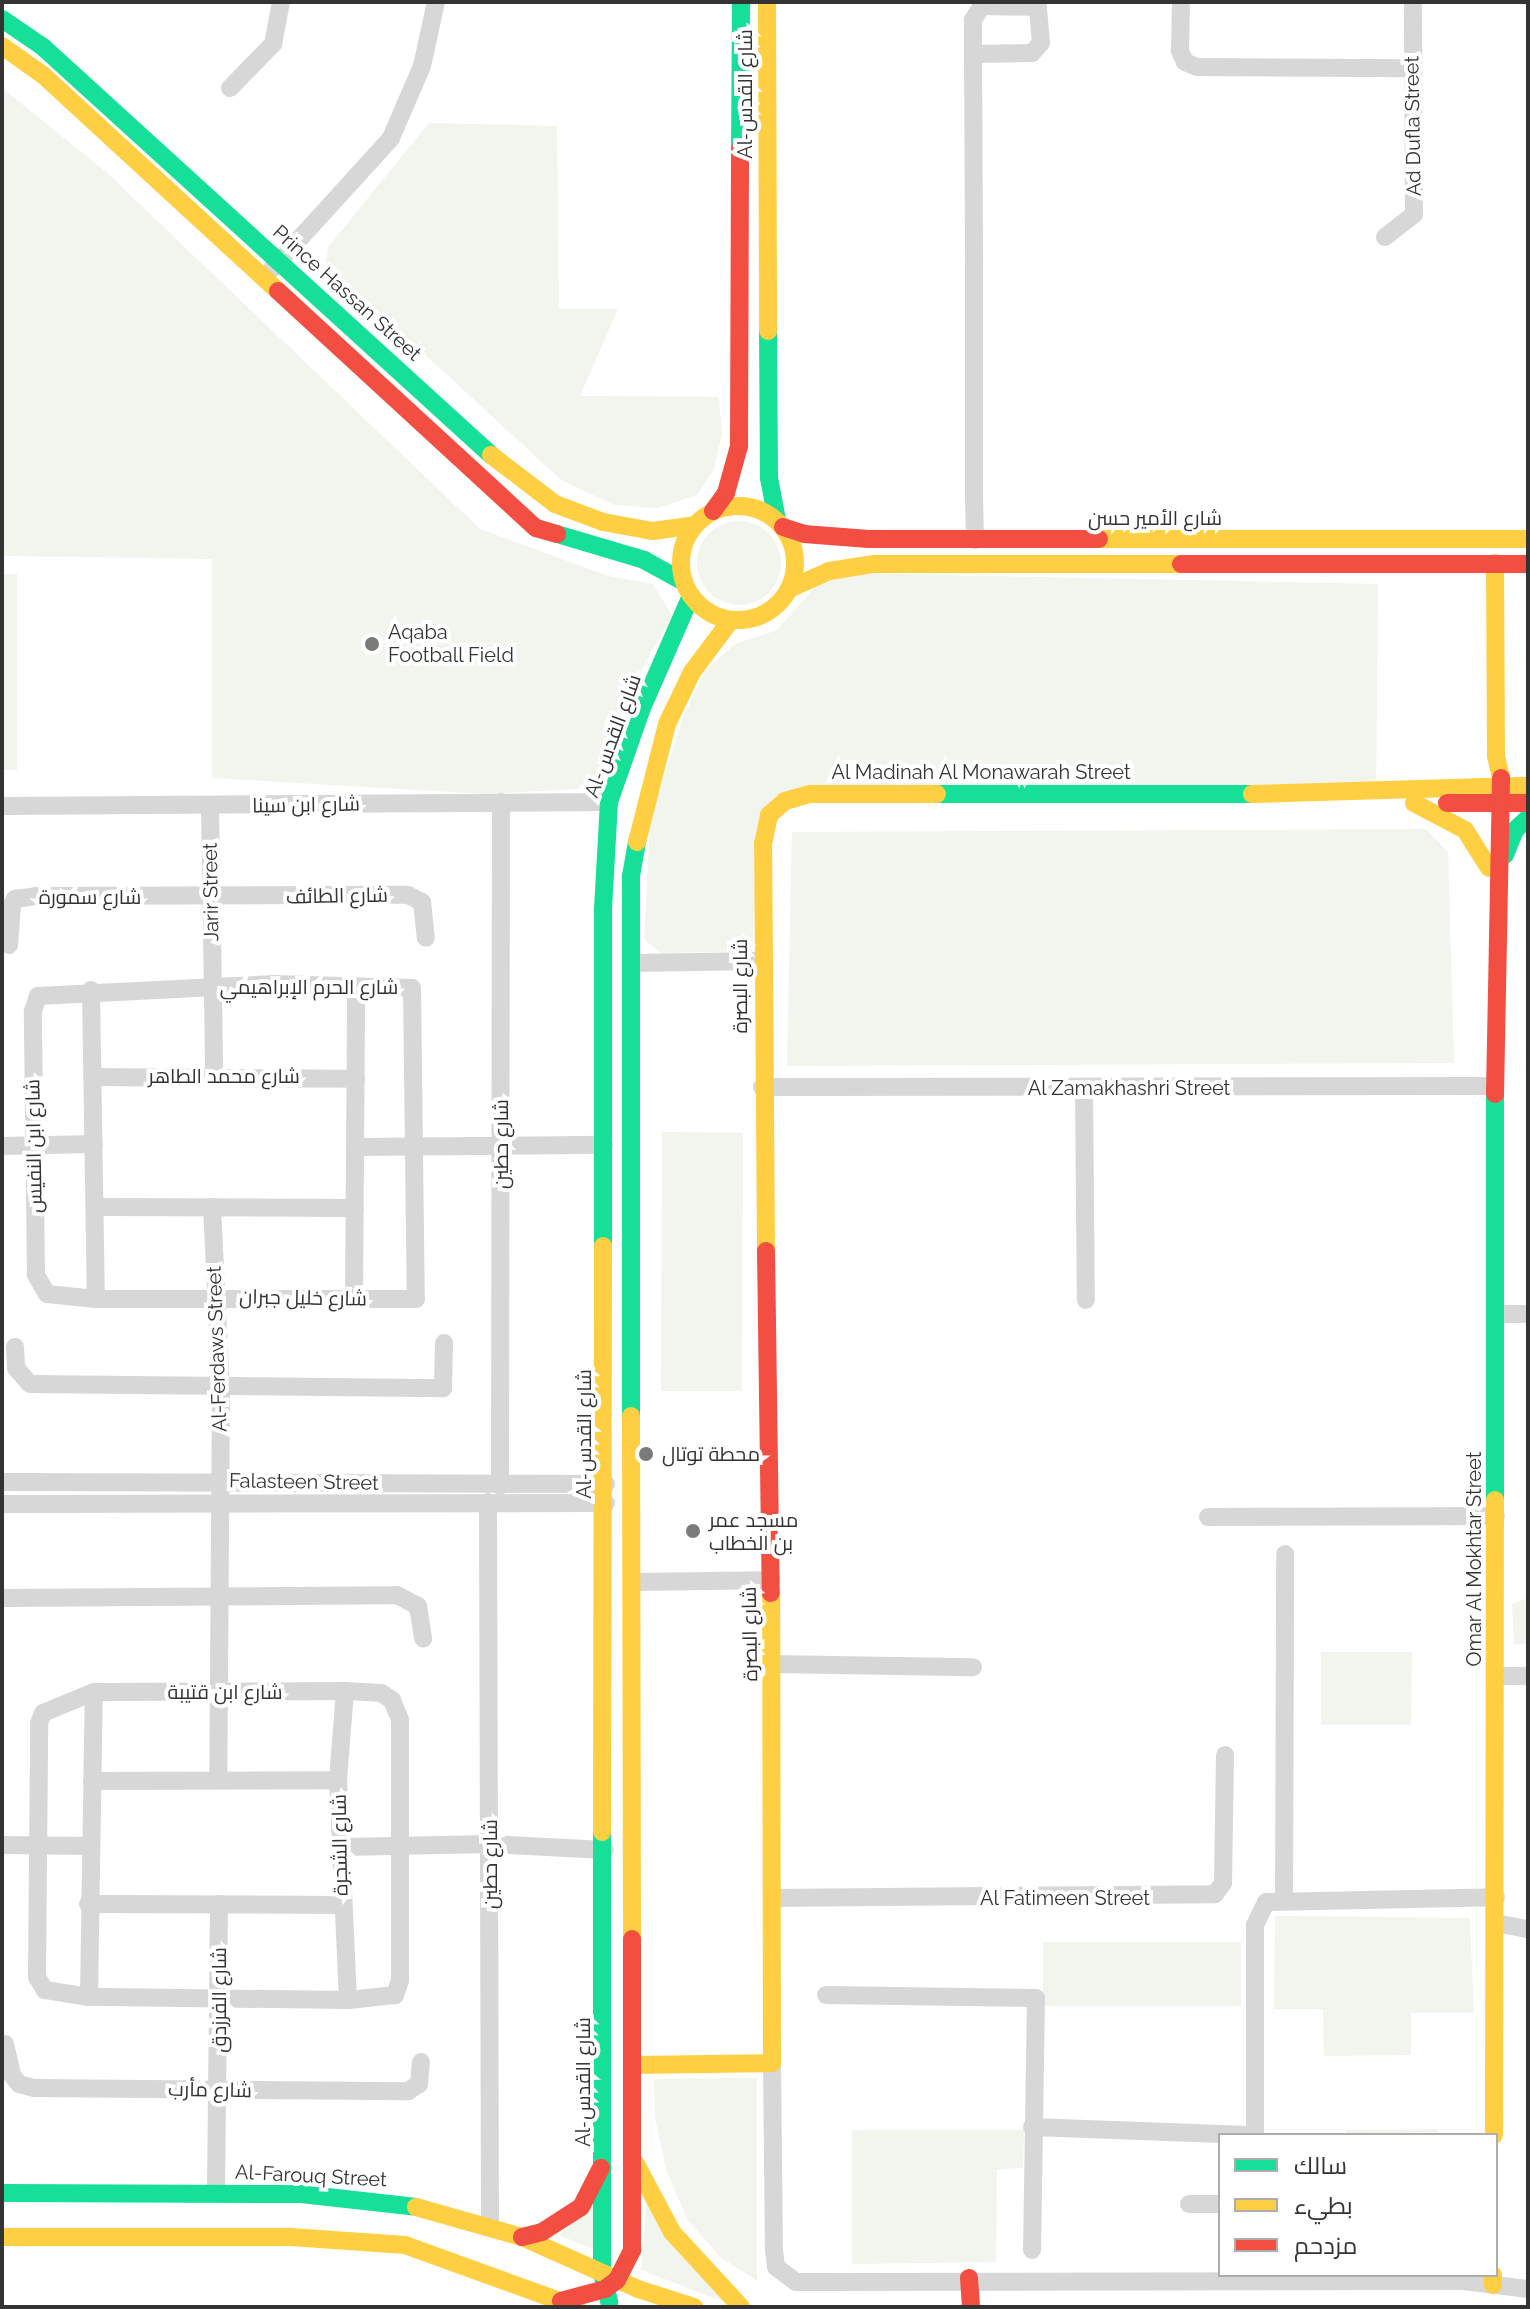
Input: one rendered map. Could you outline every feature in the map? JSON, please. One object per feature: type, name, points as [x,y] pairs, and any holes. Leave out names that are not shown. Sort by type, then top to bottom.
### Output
[{"type":"main road","name":"Al-شارع القدس","points":[[713,511],[726,493],[739,446],[741,2]]},
{"type":"main road","name":"Al-شارع القدس","points":[[767,2],[769,478],[780,523]]},
{"type":"main road","name":"Prince Hassan Street","points":[[2,19],[43,47],[500,463],[555,504],[603,522],[653,531],[695,525]]},
{"type":"main road","points":[[2,46],[43,75],[536,528],[644,560],[688,589],[709,612],[731,620],[771,610],[789,589],[829,571],[874,564],[1528,564]]},
{"type":"main road","points":[[740,64],[767,63]]},
{"type":"main road","points":[[688,589],[683,546],[695,525],[713,511],[746,506],[780,523],[795,557],[789,589]]},
{"type":"main road","name":"شارع الأمير حسن","points":[[780,523],[832,537],[975,540],[1528,539]]},
{"type":"main road","points":[[1324,537],[1325,562]]},
{"type":"main road","name":"Omar Al Mokhtar Street","points":[[1494,2133],[1495,984],[1501,972],[1496,867],[1495,563]]},
{"type":"main road","name":"Al-شارع القدس","points":[[609,2287],[605,2158],[606,1274],[603,909],[609,802],[688,589]]},
{"type":"main road","points":[[569,2304],[609,2287],[632,2250],[634,1582],[631,876],[647,793],[667,724],[692,672],[731,620]]},
{"type":"main road","points":[[1209,795],[1414,803],[1496,795],[1528,786]]},
{"type":"main road","name":"Al Madinah Al Monawarah Street","points":[[765,825],[785,801],[810,794],[1209,795]]},
{"type":"main road","points":[[1209,795],[1496,795],[1528,803]]},
{"type":"main road","points":[[1414,803],[1465,830],[1496,867],[1515,830],[1528,818]]},
{"type":"main road","name":"شارع البصرة","points":[[765,825],[762,1087],[772,1664],[772,2063]]},
{"type":"main road","points":[[606,1274],[618,1287],[632,1278]]},
{"type":"main road","points":[[605,1314],[615,1303],[632,1309]]},
{"type":"main road","points":[[606,1660],[623,1670],[634,1661]]},
{"type":"main road","points":[[606,1694],[622,1687],[634,1700]]},
{"type":"main road","points":[[632,2065],[772,2063]]},
{"type":"main road","points":[[633,2156],[672,2232],[741,2307]]},
{"type":"main road","points":[[522,2237],[542,2232],[581,2207],[605,2158]]},
{"type":"main road","name":"Al-Farouq Street","points":[[2,2237],[58,2215],[216,2192],[352,2197],[406,2204],[490,2226],[522,2237],[609,2287],[694,2307]]},
{"type":"main road","name":"Al-Farouq Street","points":[[2,2193],[58,2215],[405,2245],[569,2304]]},
{"type":"main road","points":[[969,2278],[971,2307]]},
{"type":"street","points":[[230,88],[273,44],[281,2]]},
{"type":"street","points":[[265,278],[391,138],[422,66],[436,2]]},
{"type":"street","points":[[1181,2],[1180,51],[1185,62],[1197,67],[1412,68]]},
{"type":"street","name":"Ad Dufla Street","points":[[1385,237],[1414,214],[1413,2]]},
{"type":"street","points":[[973,54],[975,540]]},
{"type":"street","name":"شارع حطين","points":[[500,1486],[501,802]]},
{"type":"street","name":"شارع ابن سينا","points":[[2,806],[609,802]]},
{"type":"street","name":"Jarir Street","points":[[210,806],[214,1074]]},
{"type":"street","name":"شارع الطائف","points":[[213,898],[408,895],[422,902],[426,938]]},
{"type":"street","name":"شارع سمورة","points":[[9,945],[8,913],[22,897],[213,898]]},
{"type":"street","points":[[631,963],[762,961]]},
{"type":"street","name":"شارع الحرم الإبراهيمي","points":[[38,996],[91,990],[212,986],[412,988],[416,1299]]},
{"type":"street","points":[[354,1299],[356,986]]},
{"type":"street","points":[[91,990],[96,1299]]},
{"type":"street","name":"شارع ابن النفيس","points":[[38,996],[33,1011],[36,1275],[47,1294]]},
{"type":"street","name":"شارع محمد الطاهر","points":[[92,1077],[214,1074],[356,1079]]},
{"type":"street","name":"Al Zamakhashri Street","points":[[762,1087],[1084,1089],[1495,1086]]},
{"type":"street","points":[[1084,1089],[1086,1300]]},
{"type":"street","points":[[2,1146],[94,1144]]},
{"type":"street","points":[[355,1147],[604,1145]]},
{"type":"street","points":[[95,1207],[355,1208]]},
{"type":"street","name":"Al-Ferdaws Street","points":[[212,1207],[221,1390],[216,1693],[218,1779]]},
{"type":"street","name":"شارع خليل جبران","points":[[47,1294],[96,1299],[416,1299]]},
{"type":"street","points":[[1496,1314],[1528,1314]]},
{"type":"street","points":[[15,1347],[16,1368],[30,1384],[221,1390],[443,1388],[444,1343]]},
{"type":"street","name":"Falasteen Street","points":[[2,1482],[606,1484]]},
{"type":"street","name":"شارع حطين","points":[[488,1502],[490,2226]]},
{"type":"street","name":"Falasteen Street","points":[[2,1504],[606,1503]]},
{"type":"street","points":[[1208,1517],[1496,1516]]},
{"type":"street","points":[[1284,1899],[1285,1554]]},
{"type":"street","points":[[634,1582],[771,1580]]},
{"type":"street","points":[[2,1598],[397,1595],[418,1606],[423,1639]]},
{"type":"street","points":[[772,1664],[973,1667]]},
{"type":"street","points":[[1496,1676],[1528,1676]]},
{"type":"street","name":"شارع ابن قتيبة","points":[[89,1997],[53,1995],[37,1977],[39,1723],[49,1708],[94,1692],[345,1691],[381,1693],[397,1710],[400,1847],[400,1980],[395,1995],[348,2000]]},
{"type":"street","name":"شارع الشجرة","points":[[345,1691],[338,1780],[341,1905],[348,2000]]},
{"type":"street","points":[[94,1692],[88,1904],[89,1997],[348,2000]]},
{"type":"street","name":"Al Fatimeen Street","points":[[772,1898],[1215,1894],[1223,1883],[1225,1755]]},
{"type":"street","points":[[92,1781],[338,1780]]},
{"type":"street","points":[[342,1847],[490,1844],[605,1850]]},
{"type":"street","points":[[2,1845],[90,1846]]},
{"type":"street","points":[[1255,2133],[1255,1925],[1266,1902],[1284,1899],[1496,1897]]},
{"type":"street","points":[[88,1904],[341,1905]]},
{"type":"street","name":"شارع الفرزدق","points":[[216,2192],[219,1904]]},
{"type":"street","points":[[1496,1923],[1528,1929]]},
{"type":"street","points":[[826,1995],[1036,1998],[1032,2250]]},
{"type":"street","name":"شارع مأرب","points":[[5,2044],[12,2075],[34,2088],[408,2091],[419,2084],[421,2062]]},
{"type":"street","points":[[772,2063],[774,2250],[783,2276],[796,2282],[969,2278],[1493,2280],[1528,2289]]},
{"type":"street","points":[[1032,2127],[1218,2134]]},
{"type":"street","points":[[1189,2204],[1218,2204]]},
{"type":"shaded area","points":[[2,88],[105,171],[480,529],[608,576],[653,584],[672,615],[623,703],[602,781],[577,789],[486,794],[212,778],[212,559],[2,556]]},
{"type":"shaded area","points":[[429,123],[557,126],[559,309],[618,309],[580,396],[719,397],[722,434],[714,469],[697,495],[658,508],[614,505],[561,480],[326,263],[328,247]]},
{"type":"shaded area","points":[[739,521],[755,524],[774,540],[781,563],[778,579],[762,598],[739,605],[723,602],[704,586],[697,563],[700,547],[716,528]]},
{"type":"shaded area","points":[[852,573],[1378,584],[1376,788],[788,795],[761,823],[752,951],[660,953],[644,939],[650,821],[682,720],[705,671],[735,644],[777,630],[815,587]]},
{"type":"shaded area","points":[[2,574],[17,574],[17,770],[2,770]]},
{"type":"shaded area","points":[[1426,829],[1448,852],[1454,1063],[787,1066],[792,832]]},
{"type":"shaded area","points":[[662,1132],[743,1133],[742,1391],[661,1391]]},
{"type":"shaded area","points":[[1528,1598],[1528,1643],[1514,1645],[1512,1604]]},
{"type":"shaded area","points":[[1321,1652],[1412,1652],[1411,1725],[1321,1725]]},
{"type":"shaded area","points":[[1275,1916],[1470,1918],[1474,2013],[1411,2013],[1411,2055],[1324,2056],[1323,2009],[1274,2009]]},
{"type":"shaded area","points":[[1043,1942],[1241,1942],[1241,2006],[1043,2006]]},
{"type":"shaded area","points":[[757,2078],[757,2281],[720,2257],[687,2219],[667,2172],[655,2119],[654,2079]]},
{"type":"shaded area","points":[[1438,2129],[1438,2133],[1346,2133],[1346,2130]]},
{"type":"shaded area","points":[[852,2130],[1024,2130],[1023,2168],[997,2169],[996,2262],[852,2264]]},
{"type":"shaded area","points":[[596,2200],[597,2251],[559,2235]]},
{"type":"shaded area","points":[[647,2200],[724,2302],[641,2270]]},
{"type":"traffic: fast","points":[[740,150],[741,2]]},
{"type":"traffic: fast","points":[[2,19],[43,47],[491,455]]},
{"type":"traffic: fast","points":[[768,331],[769,478],[777,520]]},
{"type":"traffic: fast","points":[[557,534],[644,560],[684,582]]},
{"type":"traffic: fast","points":[[603,1246],[603,909],[609,802],[642,708],[691,596]]},
{"type":"traffic: fast","points":[[937,794],[1252,794]]},
{"type":"traffic: fast","points":[[1505,855],[1515,830],[1528,818]]},
{"type":"traffic: fast","points":[[631,1416],[631,876],[637,842]]},
{"type":"traffic: fast","points":[[1495,1094],[1495,1500]]},
{"type":"traffic: fast","points":[[602,1832],[602,2273],[609,2302]]},
{"type":"traffic: fast","points":[[2,2193],[301,2194],[416,2207]]},
{"type":"traffic: slow","points":[[767,2],[768,331]]},
{"type":"traffic: slow","points":[[2,46],[43,75],[278,291]]},
{"type":"traffic: slow","points":[[491,455],[555,504],[603,522],[653,531],[695,525]]},
{"type":"traffic: slow","points":[[738,506],[760,510],[778,523],[791,541],[795,563],[791,585],[778,603],[760,616],[738,620],[716,616],[698,603],[685,585],[681,563],[685,541],[698,523],[716,510],[738,506]]},
{"type":"traffic: slow","points":[[1099,539],[1528,539]]},
{"type":"traffic: slow","points":[[1495,563],[1496,756],[1501,778]]},
{"type":"traffic: slow","points":[[789,589],[829,571],[874,564],[1181,564]]},
{"type":"traffic: slow","points":[[637,842],[667,724],[692,672],[731,620]]},
{"type":"traffic: slow","points":[[1252,794],[1528,786]]},
{"type":"traffic: slow","points":[[766,1251],[763,844],[769,815],[785,801],[810,794],[937,794]]},
{"type":"traffic: slow","points":[[1414,803],[1465,830],[1489,868]]},
{"type":"traffic: slow","points":[[602,1832],[603,1246]]},
{"type":"traffic: slow","points":[[631,1416],[632,1939]]},
{"type":"traffic: slow","points":[[1494,2133],[1495,1500]]},
{"type":"traffic: slow","points":[[632,2065],[772,2063],[771,1593]]},
{"type":"traffic: slow","points":[[636,2164],[672,2232],[741,2307]]},
{"type":"traffic: slow","points":[[416,2207],[522,2237],[638,2289],[694,2307]]},
{"type":"traffic: slow","points":[[2,2237],[291,2237],[405,2245],[576,2307]]},
{"type":"traffic: slow","points":[[1493,2277],[1493,2285]]},
{"type":"traffic: jam","points":[[713,511],[726,493],[739,446],[740,150]]},
{"type":"traffic: jam","points":[[278,291],[536,528],[557,534]]},
{"type":"traffic: jam","points":[[783,527],[804,534],[869,539],[1099,539]]},
{"type":"traffic: jam","points":[[1181,564],[1528,564]]},
{"type":"traffic: jam","points":[[1495,1094],[1501,778]]},
{"type":"traffic: jam","points":[[1447,803],[1528,803]]},
{"type":"traffic: jam","points":[[766,1251],[771,1593]]},
{"type":"traffic: jam","points":[[561,2301],[605,2289],[617,2280],[632,2250],[632,1939]]},
{"type":"traffic: jam","points":[[522,2237],[542,2232],[581,2207],[601,2168]]},
{"type":"traffic: jam","points":[[969,2278],[971,2307]]},
{"type":"place","name":"Aqaba Football Field","points":[[372,644]]},
{"type":"place","name":"محطة توتال","points":[[646,1454]]},
{"type":"place","name":"مسجد عمر بن الخطاب","points":[[693,1531]]}]
